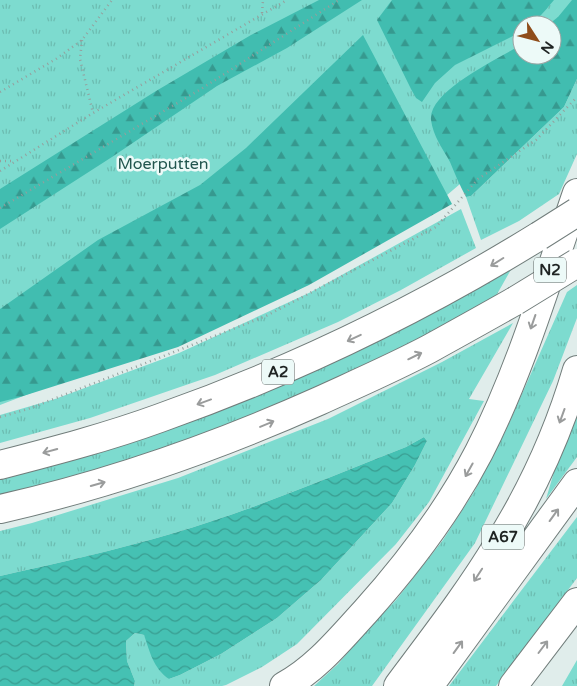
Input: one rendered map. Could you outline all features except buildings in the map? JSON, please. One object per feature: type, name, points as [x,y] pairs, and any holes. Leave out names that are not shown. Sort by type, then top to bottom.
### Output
[{"type":"highway","name":"N2","points":[[284,686],[309,669],[327,652],[390,584],[432,530],[461,484],[478,453],[524,347],[577,193]]},
{"type":"highway","name":"A2","points":[[0,465],[92,440],[158,419],[222,396],[350,340],[410,311],[477,274],[577,212]]},
{"type":"highway","points":[[0,509],[105,482],[166,463],[233,438],[361,382],[428,349],[577,264]]},
{"type":"highway","name":"A67","points":[[398,686],[465,596],[500,543],[551,445],[577,370]]},
{"type":"highway","name":"A67","points":[[429,686],[577,483]]},
{"type":"highway","points":[[513,686],[577,602]]},
{"type":"path","points":[[0,92],[56,59],[82,40],[112,0]]},
{"type":"path","points":[[262,14],[263,0]]},
{"type":"path","points":[[0,171],[93,113],[287,0]]},
{"type":"path","points":[[0,208],[201,90],[339,0]]},
{"type":"path","points":[[82,40],[80,59],[93,113]]},
{"type":"path","points":[[0,417],[28,409],[266,316],[436,228],[478,179],[536,140],[577,97]]},
{"type":"path","points":[[0,161],[16,160]]},
{"type":"green space","name":"Moerputten","points":[[0,0],[577,0],[562,55],[562,15],[512,15],[512,65],[559,65],[547,110],[433,207],[195,330],[0,405]]},
{"type":"green space","points":[[319,0],[362,0],[287,48],[217,86],[112,157],[0,229],[0,189],[156,91],[251,35]]},
{"type":"green space","points":[[392,0],[554,0],[541,15],[512,15],[512,36],[455,65],[435,83],[422,102],[416,98],[411,89],[377,20]]},
{"type":"green space","points":[[572,0],[577,0],[577,79],[564,107],[471,196],[466,197],[434,131],[431,120],[433,109],[441,97],[453,86],[512,50],[512,65],[562,65],[562,15],[560,15]]},
{"type":"green space","points":[[363,35],[452,204],[309,285],[178,347],[0,402],[0,309],[98,240],[200,185],[246,148]]},
{"type":"green space","points":[[577,79],[577,154],[559,194],[519,221],[481,240],[466,197],[471,196],[564,107]]},
{"type":"green space","points":[[461,209],[476,248],[401,290],[338,322],[215,375],[90,418],[0,443],[0,415],[55,399],[179,353],[311,292]]},
{"type":"green space","points":[[513,266],[496,296],[426,335],[292,399],[167,450],[0,498],[0,475]]},
{"type":"green space","points":[[577,285],[577,318],[553,381],[475,543],[372,686],[314,686],[338,664],[396,600],[443,540],[474,492],[506,430],[567,292]]},
{"type":"green space","points":[[513,323],[469,399],[484,401],[429,502],[396,544],[297,644],[262,667],[226,685],[134,686],[135,681],[127,661],[126,641],[135,633],[144,635],[169,679],[221,654],[277,618],[321,580],[392,503],[427,441],[424,437],[406,447],[262,504],[203,524],[109,551],[0,576],[0,531],[178,478],[328,419],[442,362]]},
{"type":"green space","points":[[577,401],[577,457],[546,499],[567,428]]},
{"type":"green space","points":[[577,517],[577,578],[496,686],[449,686]]},
{"type":"green space","points":[[577,660],[577,686],[562,686]]},
{"type":"water","points":[[424,437],[427,441],[392,503],[321,580],[277,618],[221,654],[169,679],[156,665],[144,635],[135,633],[126,641],[127,661],[135,681],[134,686],[0,686],[0,576],[109,551],[203,524],[262,504],[406,447]]}]
